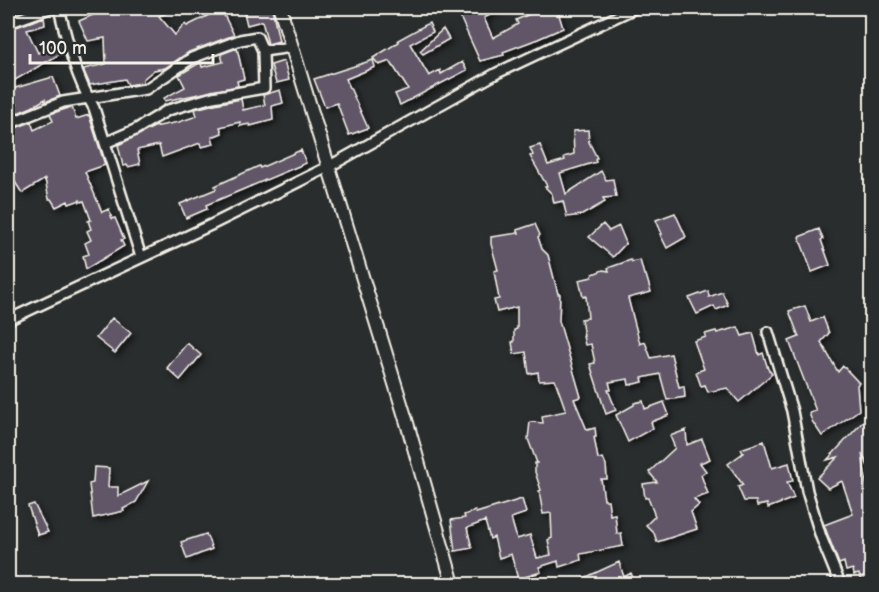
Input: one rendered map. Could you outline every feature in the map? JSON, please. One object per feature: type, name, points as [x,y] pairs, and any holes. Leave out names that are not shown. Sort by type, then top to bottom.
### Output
[{"type":"street","points":[[8,23],[50,8]]},
{"type":"street","points":[[59,8],[67,42],[94,108],[141,257]]},
{"type":"street","points":[[280,8],[407,423],[453,585]]},
{"type":"street","points":[[8,320],[328,166],[497,73],[636,8]]},
{"type":"street","points":[[8,124],[63,102],[146,89],[192,58],[240,40],[257,37],[263,51],[264,88],[213,97],[168,110],[135,130],[105,143]]},
{"type":"street","points":[[263,51],[292,47]]},
{"type":"street","points":[[768,332],[792,411],[807,491],[821,537],[840,585]]},
{"type":"building","points":[[109,8],[120,8],[123,15],[141,8],[178,8],[159,16],[175,35],[185,24],[187,26],[221,9],[234,35],[189,52],[165,68],[154,70],[143,79],[143,83],[128,85],[125,79],[90,85],[83,69],[106,64],[105,38],[88,41],[79,21]]},
{"type":"building","points":[[243,8],[272,8],[279,41],[268,44],[262,21],[247,25]]},
{"type":"building","points":[[469,8],[503,8],[484,18],[493,38],[518,24],[516,20],[544,8],[557,8],[563,28],[503,52],[504,55],[480,61],[460,17],[472,12]]},
{"type":"building","points":[[44,17],[45,25],[27,30],[38,53],[56,43],[62,53],[8,84],[8,30]]},
{"type":"building","points":[[429,23],[433,32],[410,44],[429,76],[440,70],[441,74],[462,62],[467,70],[400,105],[395,94],[408,89],[390,61],[379,65],[373,58],[399,42],[398,40]]},
{"type":"building","points":[[443,29],[449,39],[423,54],[420,51]]},
{"type":"building","points":[[237,48],[244,79],[237,81],[238,86],[165,101],[164,98],[185,87],[179,75],[201,62],[202,67],[223,62],[221,54]]},
{"type":"building","points":[[373,60],[375,67],[346,79],[368,128],[349,135],[337,103],[325,107],[314,79]]},
{"type":"building","points":[[284,61],[289,80],[276,83],[271,65]]},
{"type":"building","points":[[53,77],[60,96],[45,102],[45,99],[8,117],[8,108],[17,104],[8,95],[12,89]]},
{"type":"building","points":[[280,90],[283,103],[272,106],[273,120],[250,126],[249,124],[240,126],[240,122],[220,127],[222,133],[212,137],[214,144],[201,147],[200,143],[162,157],[159,145],[137,150],[140,164],[123,166],[118,145],[154,127],[197,116],[195,109],[215,104],[241,99],[243,110],[265,105],[263,95]]},
{"type":"building","points":[[72,107],[76,119],[89,115],[105,165],[85,172],[102,212],[109,209],[124,239],[121,240],[124,246],[86,269],[83,256],[89,254],[85,243],[91,240],[87,231],[91,229],[88,221],[91,220],[84,201],[69,204],[68,201],[56,207],[49,199],[45,179],[22,193],[8,171],[8,131],[31,122],[34,130],[53,121],[50,114]]},
{"type":"building","points":[[588,130],[589,142],[597,158],[596,162],[560,173],[566,194],[601,171],[606,180],[613,179],[616,197],[603,198],[605,202],[582,215],[567,217],[563,201],[554,203],[552,194],[545,187],[547,186],[530,156],[533,155],[530,148],[540,145],[548,165],[565,160],[564,157],[574,154],[573,131]]},
{"type":"building","points":[[301,150],[306,163],[206,205],[207,209],[186,218],[180,204],[216,189],[215,186],[259,166],[260,168]]},
{"type":"building","points":[[675,213],[686,237],[667,248],[656,220]]},
{"type":"building","points":[[535,224],[540,235],[538,237],[542,249],[548,255],[558,294],[560,294],[559,321],[581,397],[574,399],[587,430],[595,428],[596,437],[594,437],[598,459],[603,458],[606,465],[607,479],[601,479],[604,500],[608,500],[610,515],[615,514],[617,534],[621,533],[623,546],[580,554],[581,560],[559,567],[558,561],[539,567],[541,572],[518,579],[511,554],[499,558],[494,537],[490,539],[485,521],[467,528],[472,548],[455,551],[451,520],[465,518],[464,515],[475,511],[476,513],[522,499],[526,513],[511,518],[517,539],[530,535],[537,558],[551,555],[548,540],[552,538],[551,513],[543,514],[539,491],[541,490],[535,472],[535,463],[537,463],[528,439],[530,422],[543,423],[542,416],[566,411],[555,380],[539,381],[538,372],[529,374],[526,352],[514,354],[512,342],[514,342],[514,330],[517,329],[517,307],[497,312],[494,300],[499,299],[494,271],[498,270],[491,244],[491,237],[519,233],[517,230]]},
{"type":"building","points":[[603,224],[609,231],[619,226],[626,243],[613,257],[589,237]]},
{"type":"building","points":[[819,229],[830,265],[812,272],[799,237]]},
{"type":"building","points":[[631,260],[632,262],[640,260],[651,292],[628,298],[640,344],[645,342],[651,358],[671,354],[679,387],[684,386],[685,397],[667,400],[660,374],[642,378],[643,382],[629,385],[628,379],[609,382],[611,390],[608,390],[616,410],[606,414],[590,364],[595,363],[591,344],[585,345],[583,336],[581,319],[588,318],[586,296],[583,297],[579,280],[592,277],[593,274],[603,270],[609,271],[608,268]]},
{"type":"building","points":[[708,291],[709,297],[722,292],[728,305],[716,310],[714,306],[697,314],[689,298]]},
{"type":"building","points":[[805,306],[811,322],[823,317],[829,333],[821,342],[838,372],[843,366],[859,383],[857,385],[859,410],[822,436],[809,413],[816,411],[789,341],[799,337],[789,311]]},
{"type":"building","points":[[112,318],[131,333],[115,353],[96,338]]},
{"type":"building","points":[[738,327],[742,336],[753,333],[759,355],[763,353],[772,374],[739,402],[727,388],[708,392],[705,385],[701,386],[696,372],[704,369],[694,341],[706,337],[705,334]]},
{"type":"building","points":[[187,343],[201,355],[180,380],[167,368]]},
{"type":"building","points":[[643,401],[645,409],[664,402],[669,415],[651,422],[653,428],[628,442],[616,415],[634,403]]},
{"type":"building","points":[[872,412],[872,475],[862,453],[872,521],[872,578],[861,581],[859,574],[854,575],[853,569],[846,571],[844,562],[839,564],[824,525],[853,514],[842,481],[828,488],[817,478],[838,457],[827,460]]},
{"type":"building","points":[[686,430],[687,445],[702,439],[710,459],[700,463],[706,471],[701,475],[708,494],[694,499],[699,505],[691,512],[697,529],[657,542],[654,533],[646,525],[655,516],[648,498],[645,498],[643,484],[657,482],[649,472],[675,448],[670,436]]},
{"type":"building","points":[[764,441],[772,468],[789,463],[793,481],[787,482],[794,498],[768,508],[767,504],[757,506],[756,501],[744,501],[738,487],[743,485],[728,464],[743,453],[741,449]]},
{"type":"building","points":[[94,467],[109,468],[108,487],[118,487],[118,496],[148,481],[136,502],[123,509],[124,511],[93,518],[89,484],[93,483]]},
{"type":"building","points":[[34,504],[48,532],[38,535],[28,506]]},
{"type":"building","points":[[206,534],[212,549],[187,559],[181,542]]},
{"type":"building","points":[[619,562],[624,577],[631,573],[636,585],[569,585]]}]
